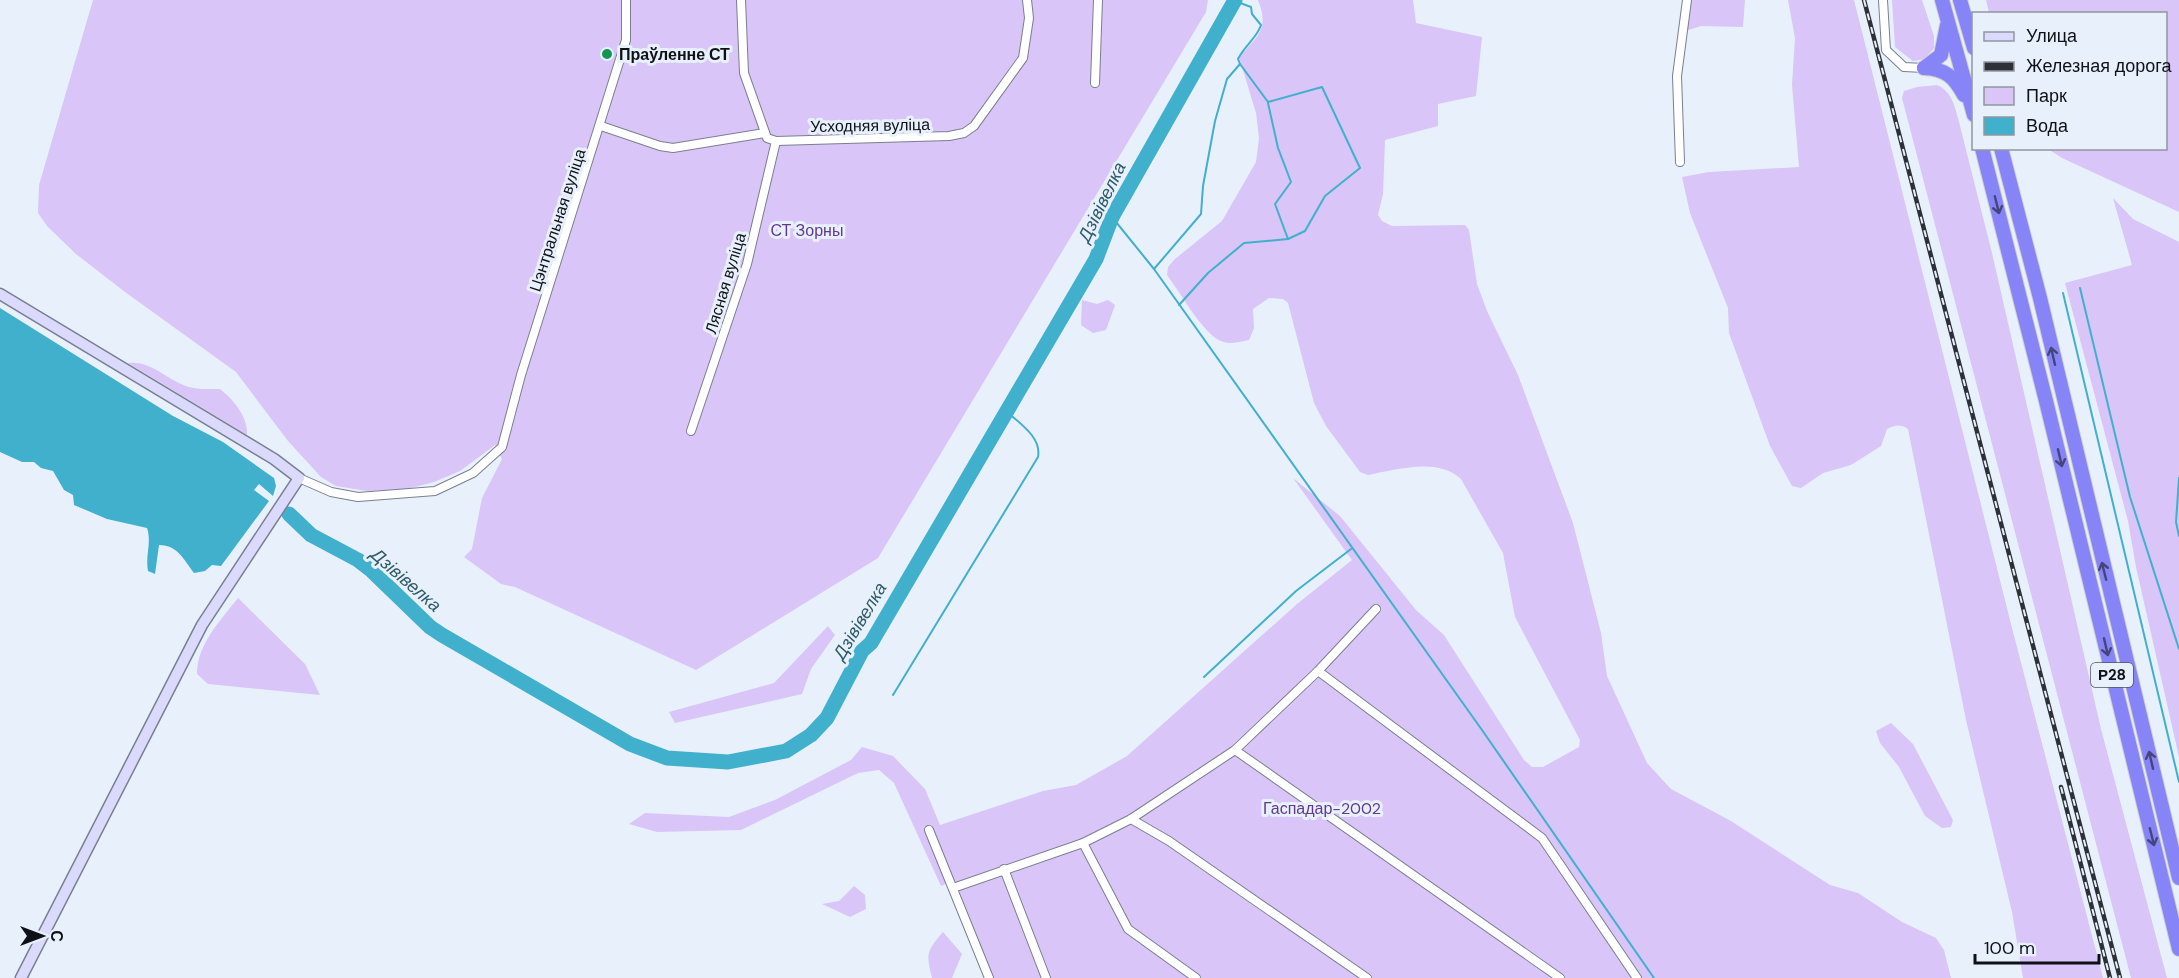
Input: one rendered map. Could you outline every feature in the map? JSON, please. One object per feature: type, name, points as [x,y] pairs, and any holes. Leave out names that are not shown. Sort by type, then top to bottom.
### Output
[{"type":"highway","points":[[1942,0],[1972,109]]},
{"type":"highway","points":[[1960,0],[1972,41]]},
{"type":"highway","points":[[1924,68],[1941,55],[1948,19]]},
{"type":"highway","points":[[1924,68],[1945,71],[1952,77],[1972,111]]},
{"type":"highway","name":"Р28","points":[[1983,150],[2179,949]]},
{"type":"highway","name":"Р28","points":[[2002,150],[2040,298],[2179,878]]},
{"type":"street","name":"Цэнтральная вуліца","points":[[299,478],[331,492],[358,497],[435,491],[472,473],[502,447],[521,375],[601,126],[626,40],[626,0]]},
{"type":"street","points":[[741,0],[744,73],[767,138],[776,141]]},
{"type":"street","name":"Усходняя вуліца","points":[[776,141],[914,139],[964,134],[974,126],[1023,58],[1029,18],[1027,0]]},
{"type":"street","points":[[1095,83],[1098,0]]},
{"type":"street","points":[[1680,162],[1677,76],[1687,0]]},
{"type":"street","points":[[1883,0],[1886,50],[1897,64],[1904,68],[1924,68]]},
{"type":"street","points":[[601,126],[660,146],[673,148],[765,133]]},
{"type":"street","name":"Лясная вуліца","points":[[691,431],[747,264],[776,141]]},
{"type":"street","points":[[0,294],[264,453],[299,478],[202,625],[21,978]]},
{"type":"street","points":[[953,888],[1083,843],[1131,819],[1235,750],[1318,670],[1376,609]]},
{"type":"street","points":[[1318,670],[1542,838],[1637,978]]},
{"type":"street","points":[[1235,750],[1560,978]]},
{"type":"street","points":[[1131,819],[1169,841],[1367,978]]},
{"type":"street","points":[[929,830],[989,978]]},
{"type":"street","points":[[1083,843],[1128,928],[1196,978]]},
{"type":"street","points":[[1004,869],[1046,978]]},
{"type":"green space","name":"СТ Зорны","points":[[93,0],[1208,0],[1206,12],[878,558],[696,670],[515,587],[501,584],[464,557],[472,549],[482,498],[502,459],[495,445],[460,471],[434,482],[407,489],[367,491],[336,486],[321,477],[288,441],[236,372],[125,292],[76,254],[47,226],[38,213],[39,185]]},
{"type":"green space","name":"Гаспадар-2002","points":[[1258,0],[1413,0],[1416,23],[1482,37],[1476,96],[1438,104],[1438,126],[1385,140],[1383,194],[1378,215],[1382,221],[1392,226],[1465,225],[1469,230],[1477,284],[1487,311],[1518,375],[1573,523],[1601,633],[1607,676],[1647,763],[1671,789],[1731,821],[1830,885],[1858,893],[1902,922],[1936,938],[1944,950],[1951,978],[993,978],[955,880],[941,886],[894,783],[879,770],[858,773],[741,830],[657,832],[629,824],[645,813],[729,817],[775,800],[851,760],[862,747],[893,756],[925,789],[940,825],[1043,791],[1076,785],[1127,756],[1297,604],[1352,560],[1293,478],[1340,516],[1416,610],[1444,635],[1524,760],[1532,767],[1543,767],[1579,747],[1580,740],[1515,617],[1503,553],[1461,479],[1440,468],[1428,467],[1403,468],[1368,475],[1360,472],[1326,426],[1314,403],[1288,303],[1283,299],[1269,298],[1253,309],[1254,328],[1249,340],[1225,342],[1210,334],[1203,326],[1167,275],[1168,267],[1175,259],[1222,221],[1256,162],[1259,138],[1256,113],[1239,57],[1256,38],[1262,26],[1263,18]]},
{"type":"green space","points":[[1688,0],[1745,0],[1743,27],[1701,26],[1682,32]]},
{"type":"green space","points":[[1788,0],[1854,0],[2012,628],[2103,978],[2023,978],[2012,912],[1966,720],[1908,429],[1898,426],[1887,429],[1881,446],[1851,465],[1823,473],[1801,488],[1792,486],[1770,446],[1729,333],[1728,308],[1690,213],[1682,177],[1709,172],[1799,167],[1792,85],[1795,38]]},
{"type":"green space","points":[[1892,0],[1922,0],[1934,36],[1934,48],[1925,59],[1913,61],[1895,47]]},
{"type":"green space","points":[[1986,0],[2179,0],[2179,212],[2062,158],[2050,150],[2167,150],[2167,12],[1989,12]]},
{"type":"green space","points":[[1937,85],[1949,94],[1958,118],[1992,253],[2101,729],[2167,978],[2131,978],[1902,98],[1904,91]]},
{"type":"green space","points":[[2113,198],[2133,219],[2179,242],[2179,757],[2136,567],[2128,521],[2065,283],[2132,265]]},
{"type":"green space","points":[[1082,300],[1097,304],[1108,300],[1115,305],[1106,330],[1093,333],[1081,325]]},
{"type":"green space","points":[[128,363],[143,364],[186,386],[220,389],[243,415],[247,435]]},
{"type":"green space","points":[[238,598],[305,664],[320,695],[208,684],[197,674],[205,643]]},
{"type":"green space","points":[[828,626],[835,635],[811,669],[802,694],[675,723],[669,712],[774,683]]},
{"type":"green space","points":[[1891,723],[1913,744],[1953,820],[1951,827],[1942,828],[1925,816],[1899,767],[1880,743],[1876,731]]},
{"type":"green space","points":[[854,886],[865,895],[866,909],[850,917],[822,904],[839,901]]},
{"type":"green space","points":[[943,932],[962,954],[952,978],[932,978],[929,953]]},
{"type":"water","points":[[0,308],[173,416],[223,442],[274,478],[276,486],[273,496],[259,484],[254,490],[269,501],[221,566],[212,565],[205,571],[194,573],[176,550],[159,545],[155,574],[148,571],[147,528],[107,519],[74,505],[73,495],[64,490],[53,471],[41,468],[34,462],[22,462],[0,452]]},
{"type":"waterway","name":"Дзівівелка","points":[[289,514],[311,535],[358,560],[371,570],[430,627],[630,744],[667,758],[728,762],[786,751],[811,735],[827,718],[862,651],[871,643],[1096,259],[1112,217],[1235,0]]},
{"type":"waterway","points":[[1154,269],[1201,214],[1203,186],[1215,121],[1227,79],[1240,64],[1238,59],[1261,25],[1252,14],[1251,7],[1235,1]]},
{"type":"waterway","points":[[1179,305],[1208,273],[1244,243],[1288,239],[1305,231],[1325,196],[1360,168],[1322,87],[1268,102],[1240,64]]},
{"type":"waterway","points":[[1268,103],[1278,148],[1291,182],[1275,204],[1288,239]]},
{"type":"waterway","points":[[1112,217],[1154,269],[1482,730],[1654,978]]},
{"type":"waterway","points":[[2080,288],[2130,497],[2179,649]]},
{"type":"waterway","points":[[2063,293],[2179,782]]},
{"type":"waterway","points":[[893,695],[1038,457],[1033,437],[1005,410]]},
{"type":"waterway","points":[[2179,478],[2176,522],[2179,536]]},
{"type":"waterway","points":[[1204,677],[1296,591],[1351,549]]},
{"type":"railway","points":[[1864,0],[2120,978]]},
{"type":"railway","points":[[2061,787],[2110,978]]},
{"type":"place","name":"Праўленне СТ","points":[[607,54]]}]
